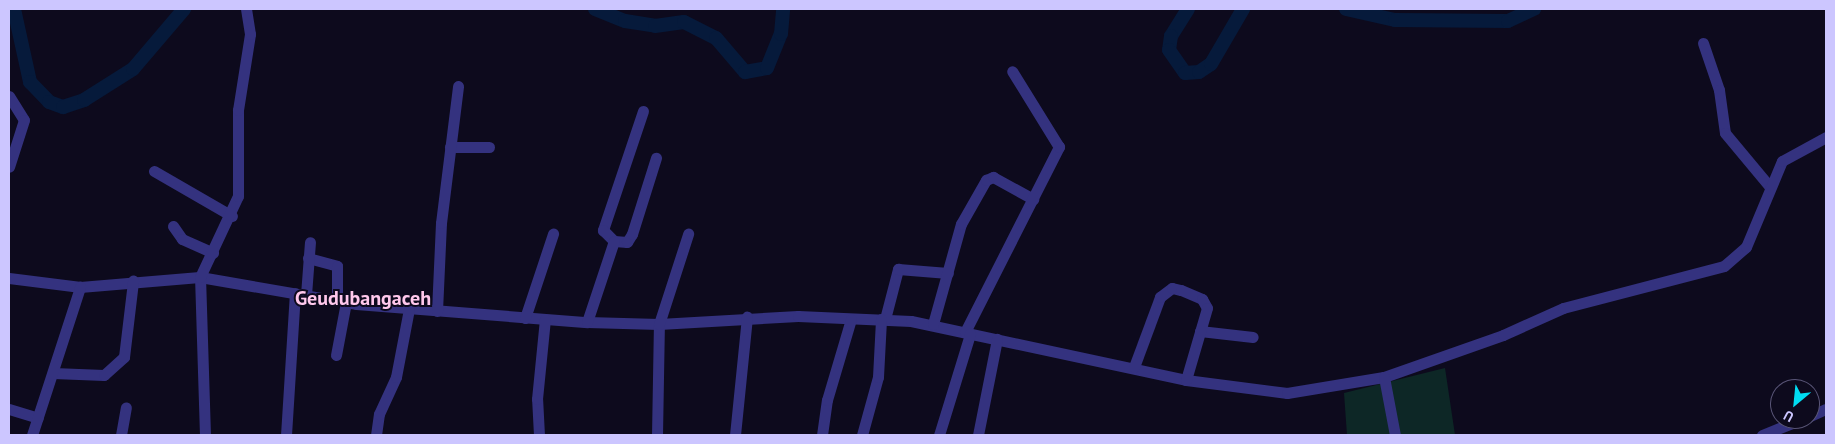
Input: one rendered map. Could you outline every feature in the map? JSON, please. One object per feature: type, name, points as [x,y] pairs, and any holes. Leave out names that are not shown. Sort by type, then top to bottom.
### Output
[{"type":"street","points":[[205,435],[200,277],[232,216],[240,167],[238,110],[250,34],[246,9]]},
{"type":"street","points":[[1703,43],[1719,90],[1725,133],[1770,187]]},
{"type":"street","points":[[939,435],[968,333],[1059,142],[1012,71]]},
{"type":"street","points":[[437,310],[450,148],[458,86]]},
{"type":"street","points":[[9,96],[24,120],[9,167]]},
{"type":"street","points":[[643,111],[603,230],[614,241],[627,242],[632,234],[656,158]]},
{"type":"street","points":[[9,278],[80,287],[200,277],[342,301],[408,309],[586,322],[659,324],[747,317],[883,319],[933,324],[1186,380],[1287,393],[1384,377],[1503,335],[1563,308],[1724,266],[1746,247],[1770,187],[1789,154],[1826,137]]},
{"type":"street","points":[[450,148],[489,147]]},
{"type":"street","points":[[154,172],[232,216]]},
{"type":"street","points":[[933,324],[961,224],[986,180],[993,177],[1033,199]]},
{"type":"street","points":[[173,226],[182,239],[213,253]]},
{"type":"street","points":[[525,318],[553,234]]},
{"type":"street","points":[[656,435],[659,324],[688,234]]},
{"type":"street","points":[[586,322],[614,241]]},
{"type":"street","points":[[286,435],[300,294],[310,242]]},
{"type":"street","points":[[308,258],[337,266],[342,301],[336,355]]},
{"type":"street","points":[[862,435],[878,377],[883,319],[898,269],[948,273]]},
{"type":"street","points":[[53,374],[93,378],[117,364],[126,348],[133,282]]},
{"type":"street","points":[[32,435],[80,287]]},
{"type":"street","points":[[1134,367],[1164,292],[1181,290],[1206,303],[1186,380]]},
{"type":"street","points":[[376,435],[379,414],[396,377],[408,309]]},
{"type":"street","points":[[734,435],[747,317]]},
{"type":"street","points":[[539,435],[537,399],[545,319]]},
{"type":"street","points":[[822,435],[827,400],[851,319]]},
{"type":"street","points":[[1200,331],[1253,337]]},
{"type":"street","points":[[978,435],[997,339]]},
{"type":"street","points":[[1384,377],[1395,435]]},
{"type":"street","points":[[121,435],[126,407]]},
{"type":"street","points":[[9,409],[38,418]]},
{"type":"street","points":[[1762,435],[1777,429]]},
{"type":"green space","points":[[1445,368],[1455,435],[1347,435],[1344,393]]},
{"type":"waterway","points":[[14,9],[30,82],[49,102],[63,107],[84,100],[133,69],[184,9]]},
{"type":"waterway","points":[[595,9],[625,21],[655,26],[684,22],[716,38],[745,72],[767,68],[781,34],[783,9]]},
{"type":"waterway","points":[[1188,9],[1171,36],[1169,50],[1185,73],[1199,72],[1211,64],[1243,9]]},
{"type":"waterway","points":[[1346,9],[1395,20],[1508,21],[1534,9]]},
{"type":"district","name":"Geudubangaceh","points":[[363,298]]}]
